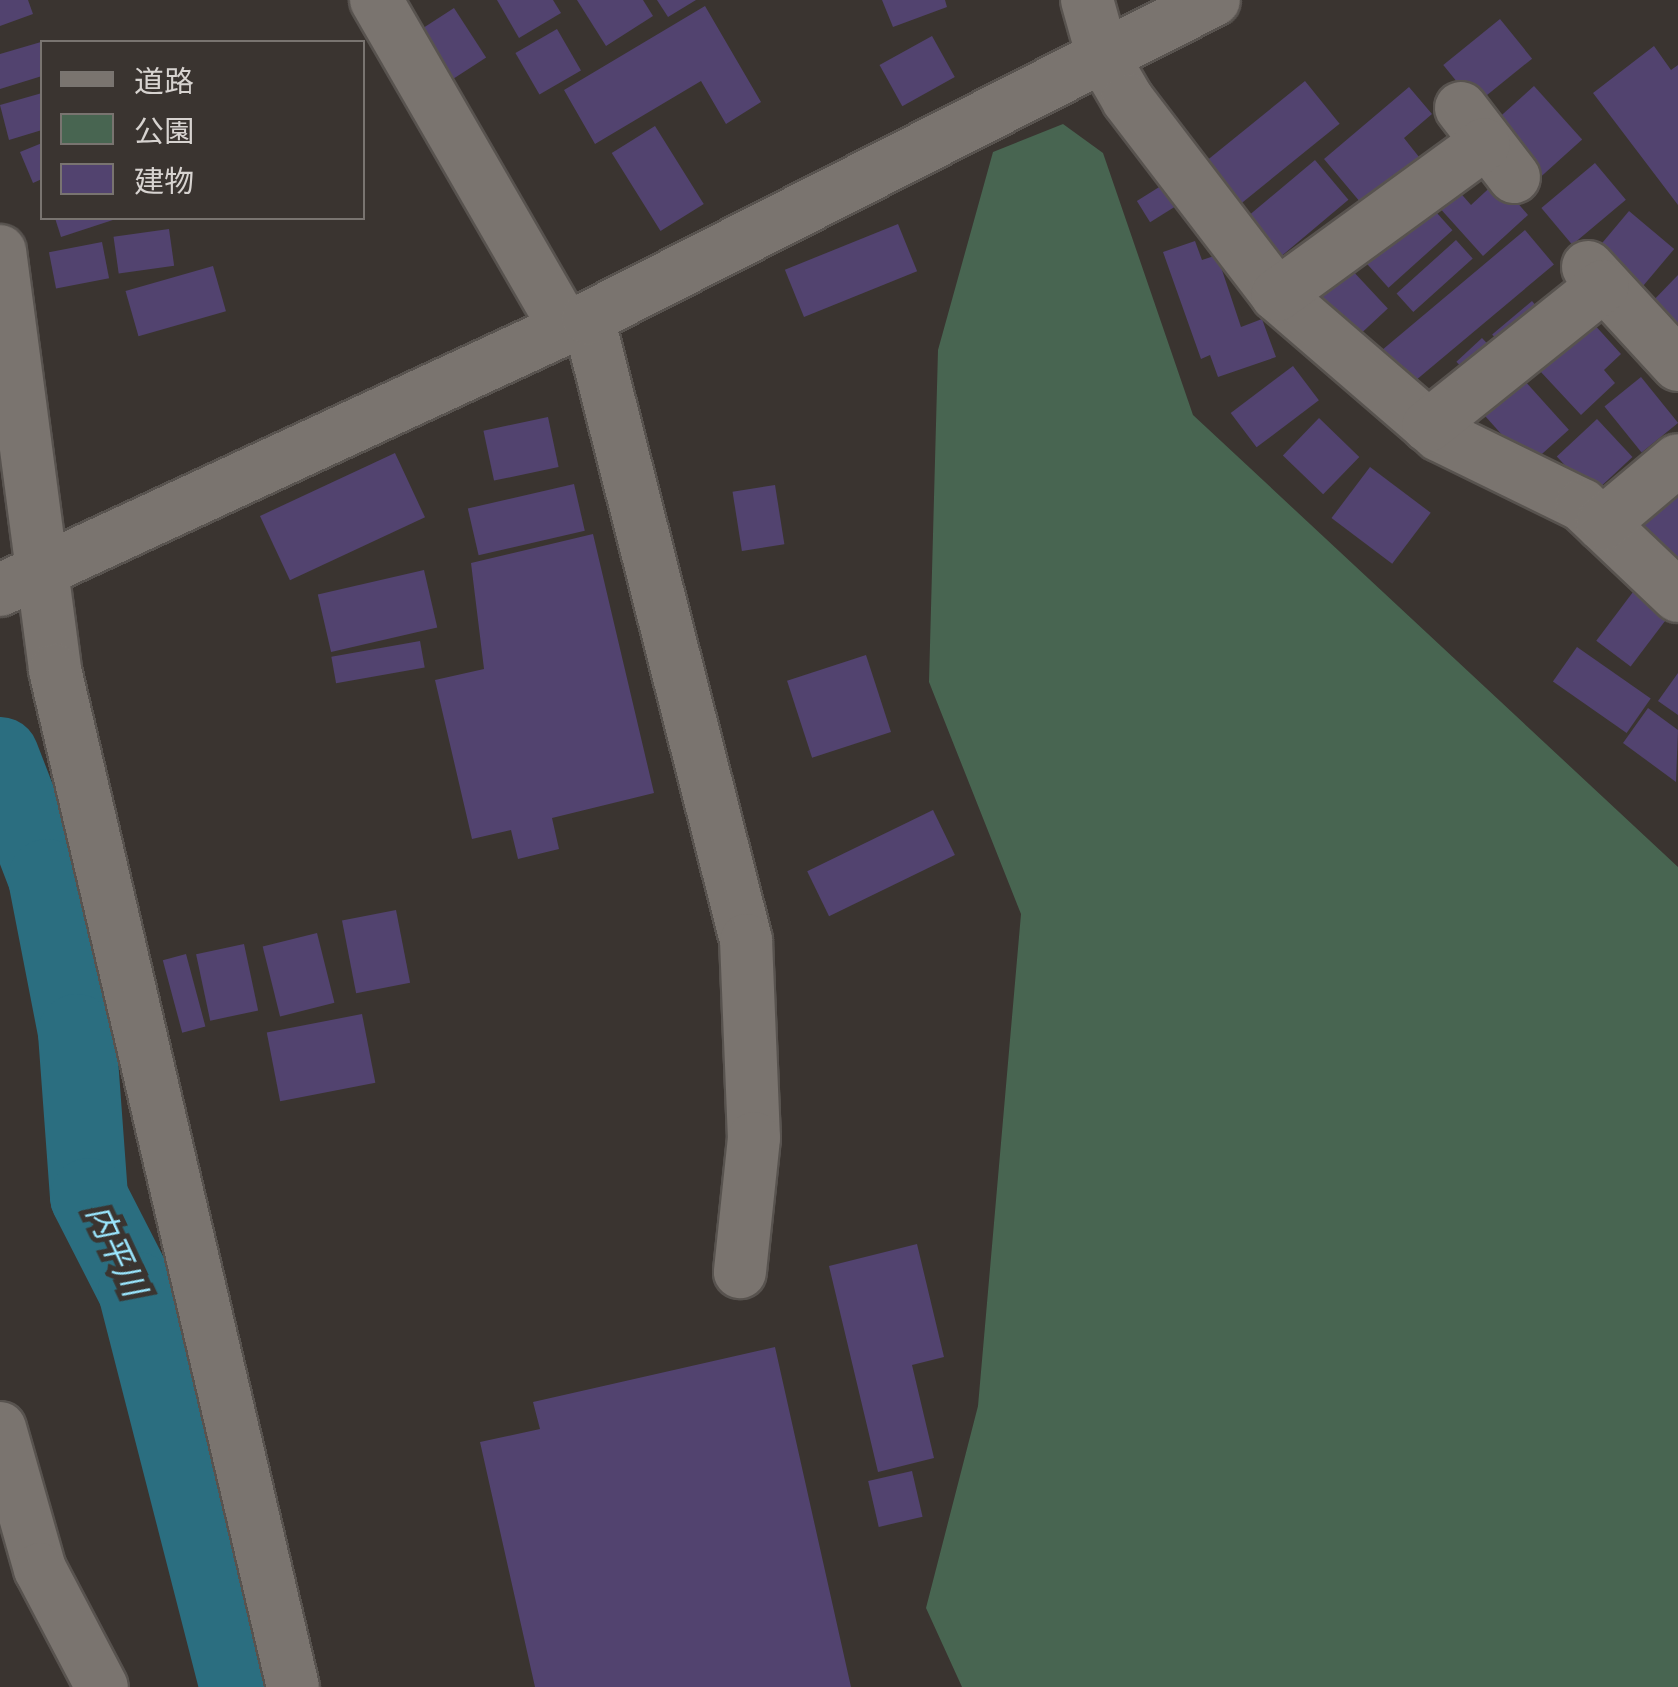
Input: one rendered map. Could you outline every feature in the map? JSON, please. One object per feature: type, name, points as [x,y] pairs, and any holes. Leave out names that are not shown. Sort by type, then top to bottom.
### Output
[{"type":"street","points":[[1087,0],[1103,57],[1278,295],[1428,426],[1602,524],[1678,596]]},
{"type":"street","points":[[13,584],[577,323],[1214,0]]},
{"type":"street","points":[[393,5],[577,323],[746,940],[754,1138],[740,1272]]},
{"type":"street","points":[[1278,295],[1486,143]]},
{"type":"street","points":[[0,251],[13,584],[293,1687]]},
{"type":"street","points":[[1428,426],[1596,276],[1678,365]]},
{"type":"street","points":[[1602,524],[1678,460]]},
{"type":"street","points":[[0,1428],[40,1570],[102,1687]]},
{"type":"green space","points":[[1063,124],[1103,153],[1193,415],[1678,867],[1678,1687],[962,1687],[926,1608],[978,1406],[1021,914],[929,682],[938,350],[993,152]]},
{"type":"building","points":[[0,0],[28,0],[33,14],[0,26]]},
{"type":"building","points":[[497,0],[553,0],[561,13],[519,38]]},
{"type":"building","points":[[577,0],[643,0],[653,16],[606,46]]},
{"type":"building","points":[[657,0],[696,0],[668,17]]},
{"type":"building","points":[[882,0],[945,0],[947,7],[893,27]]},
{"type":"building","points":[[705,6],[761,102],[726,124],[701,81],[595,144],[564,90]]},
{"type":"building","points":[[454,8],[486,57],[448,83],[415,33]]},
{"type":"building","points":[[1500,19],[1532,59],[1475,105],[1443,65]]},
{"type":"building","points":[[557,29],[581,71],[539,95],[515,53]]},
{"type":"building","points":[[932,36],[955,77],[902,106],[880,65]]},
{"type":"building","points":[[40,42],[40,77],[0,89],[0,54]]},
{"type":"building","points":[[1654,46],[1671,70],[1678,65],[1678,205],[1593,93]]},
{"type":"building","points":[[1305,81],[1340,124],[1230,212],[1195,170]]},
{"type":"building","points":[[1534,86],[1582,140],[1536,181],[1488,127]]},
{"type":"building","points":[[1409,87],[1432,114],[1404,138],[1423,162],[1366,209],[1324,159]]},
{"type":"building","points":[[40,94],[40,131],[9,140],[0,105]]},
{"type":"building","points":[[655,126],[704,204],[661,231],[612,153]]},
{"type":"building","points":[[40,144],[40,180],[33,183],[20,152]]},
{"type":"building","points":[[1315,160],[1348,200],[1276,261],[1242,221]]},
{"type":"building","points":[[1595,163],[1626,200],[1572,245],[1541,208]]},
{"type":"building","points":[[1498,180],[1528,215],[1483,256],[1437,205],[1456,188],[1471,205]]},
{"type":"building","points":[[1164,184],[1177,205],[1150,222],[1137,201]]},
{"type":"building","points":[[1427,202],[1452,230],[1389,288],[1363,260]]},
{"type":"building","points":[[1629,211],[1674,249],[1636,294],[1591,256]]},
{"type":"building","points":[[56,220],[113,220],[61,237]]},
{"type":"building","points":[[898,224],[917,271],[804,317],[785,270]]},
{"type":"building","points":[[169,229],[174,266],[119,273],[114,237]]},
{"type":"building","points":[[1525,230],[1554,264],[1403,391],[1374,357]]},
{"type":"building","points":[[1456,240],[1473,259],[1413,312],[1397,294]]},
{"type":"building","points":[[1195,241],[1202,260],[1217,255],[1241,327],[1262,319],[1276,357],[1218,377],[1210,355],[1201,359],[1163,252]]},
{"type":"building","points":[[102,242],[109,278],[56,289],[49,252]]},
{"type":"building","points":[[213,266],[226,311],[138,336],[126,291]]},
{"type":"building","points":[[1351,269],[1388,308],[1348,345],[1312,306]]},
{"type":"building","points":[[1678,275],[1678,337],[1647,307]]},
{"type":"building","points":[[1532,301],[1548,320],[1508,354],[1492,334]]},
{"type":"building","points":[[1592,322],[1621,354],[1604,370],[1615,383],[1581,415],[1540,371]]},
{"type":"building","points":[[1482,338],[1498,355],[1472,379],[1456,362]]},
{"type":"building","points":[[1293,366],[1319,400],[1257,447],[1231,413]]},
{"type":"building","points":[[1641,377],[1678,423],[1642,452],[1604,407]]},
{"type":"building","points":[[1524,380],[1569,430],[1529,465],[1485,415]]},
{"type":"building","points":[[548,417],[559,467],[494,481],[483,431]]},
{"type":"building","points":[[1319,418],[1359,457],[1323,494],[1283,455]]},
{"type":"building","points":[[1597,419],[1632,457],[1592,495],[1557,457]]},
{"type":"building","points":[[395,453],[425,517],[290,580],[260,516]]},
{"type":"building","points":[[1370,467],[1431,513],[1392,564],[1331,518]]},
{"type":"building","points":[[574,484],[585,531],[479,555],[468,509]]},
{"type":"building","points":[[775,485],[784,544],[742,551],[733,492]]},
{"type":"building","points":[[1678,493],[1678,569],[1633,524]]},
{"type":"building","points":[[593,534],[654,793],[552,818],[559,849],[518,859],[511,830],[472,839],[435,680],[484,669],[471,563]]},
{"type":"building","points":[[424,570],[437,627],[331,652],[318,595]]},
{"type":"building","points":[[1636,588],[1670,614],[1631,667],[1596,641]]},
{"type":"building","points":[[420,641],[425,668],[336,683],[331,657]]},
{"type":"building","points":[[1577,647],[1651,699],[1627,733],[1553,681]]},
{"type":"building","points":[[866,655],[891,732],[812,758],[787,681]]},
{"type":"building","points":[[1678,673],[1678,715],[1658,701]]},
{"type":"building","points":[[1648,708],[1678,730],[1676,782],[1623,743]]},
{"type":"building","points":[[933,810],[955,855],[829,916],[807,871]]},
{"type":"building","points":[[396,910],[410,983],[356,993],[342,920]]},
{"type":"building","points":[[317,933],[334,1003],[280,1016],[263,947]]},
{"type":"building","points":[[244,944],[258,1011],[210,1021],[196,954]]},
{"type":"building","points":[[186,954],[205,1026],[182,1033],[163,960]]},
{"type":"building","points":[[362,1014],[375,1083],[280,1101],[267,1033]]},
{"type":"building","points":[[917,1244],[944,1357],[912,1365],[934,1458],[878,1472],[829,1266]]},
{"type":"building","points":[[775,1347],[851,1687],[535,1687],[480,1442],[540,1429],[533,1402]]},
{"type":"building","points":[[912,1471],[923,1517],[879,1527],[868,1481]]},
{"type":"waterway","name":"内平川","points":[[0,756],[47,878],[77,1033],[89,1197],[137,1291],[239,1687]]}]
